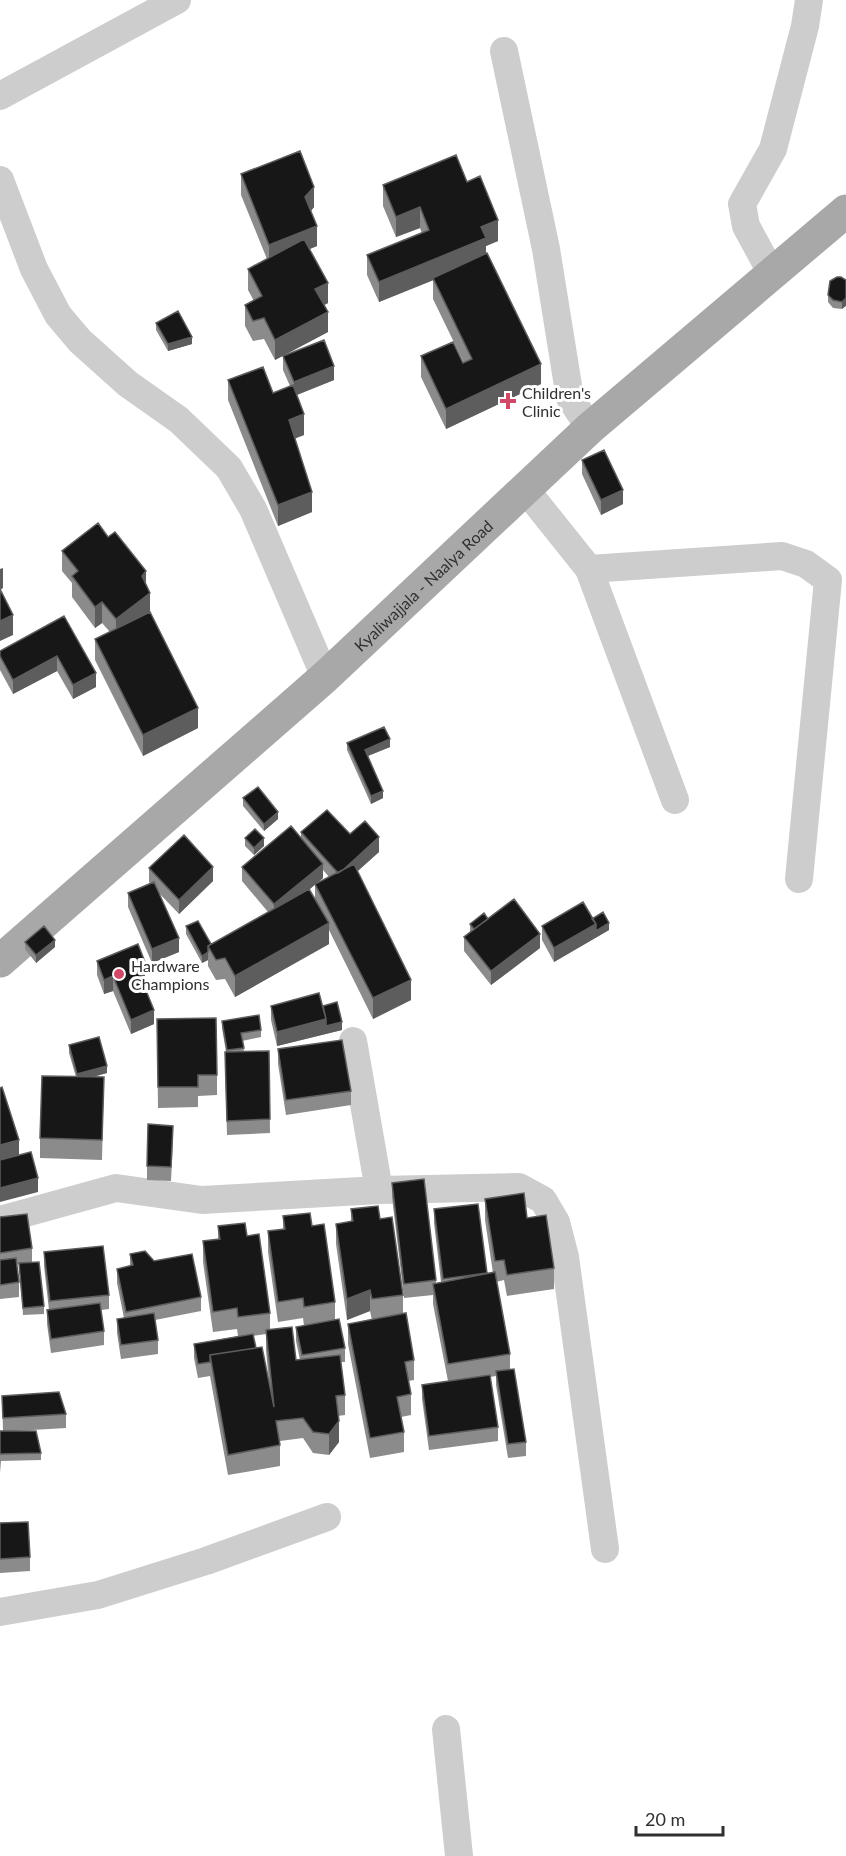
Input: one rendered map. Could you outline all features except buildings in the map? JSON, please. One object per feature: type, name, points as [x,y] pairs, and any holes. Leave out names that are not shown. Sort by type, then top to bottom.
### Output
[{"type":"main road","name":"Kyaliwajjala - Naalya Road","points":[[0,961],[325,677],[590,428],[846,210]]},
{"type":"street","points":[[0,96],[177,0]]},
{"type":"street","points":[[772,274],[746,226],[742,204],[773,148],[805,26],[808,0]]},
{"type":"street","points":[[504,51],[546,249],[570,399],[590,428]]},
{"type":"street","points":[[0,180],[34,269],[58,315],[80,341],[128,384],[179,420],[230,468],[253,509],[325,677]]},
{"type":"street","points":[[525,489],[589,569],[675,800]]},
{"type":"street","points":[[589,569],[782,556],[806,564],[828,580],[799,879]]},
{"type":"street","points":[[353,1041],[379,1190]]},
{"type":"street","points":[[0,1220],[116,1188],[202,1200],[379,1190],[519,1186],[543,1200],[556,1222],[565,1257],[606,1549]]},
{"type":"street","points":[[0,1612],[98,1595],[206,1561],[327,1517]]},
{"type":"street","points":[[446,1729],[459,1856]]},
{"type":"place","name":"Children's Clinic","points":[[508,401]]},
{"type":"place","name":"Hardware Champions","points":[[119,974]]}]
